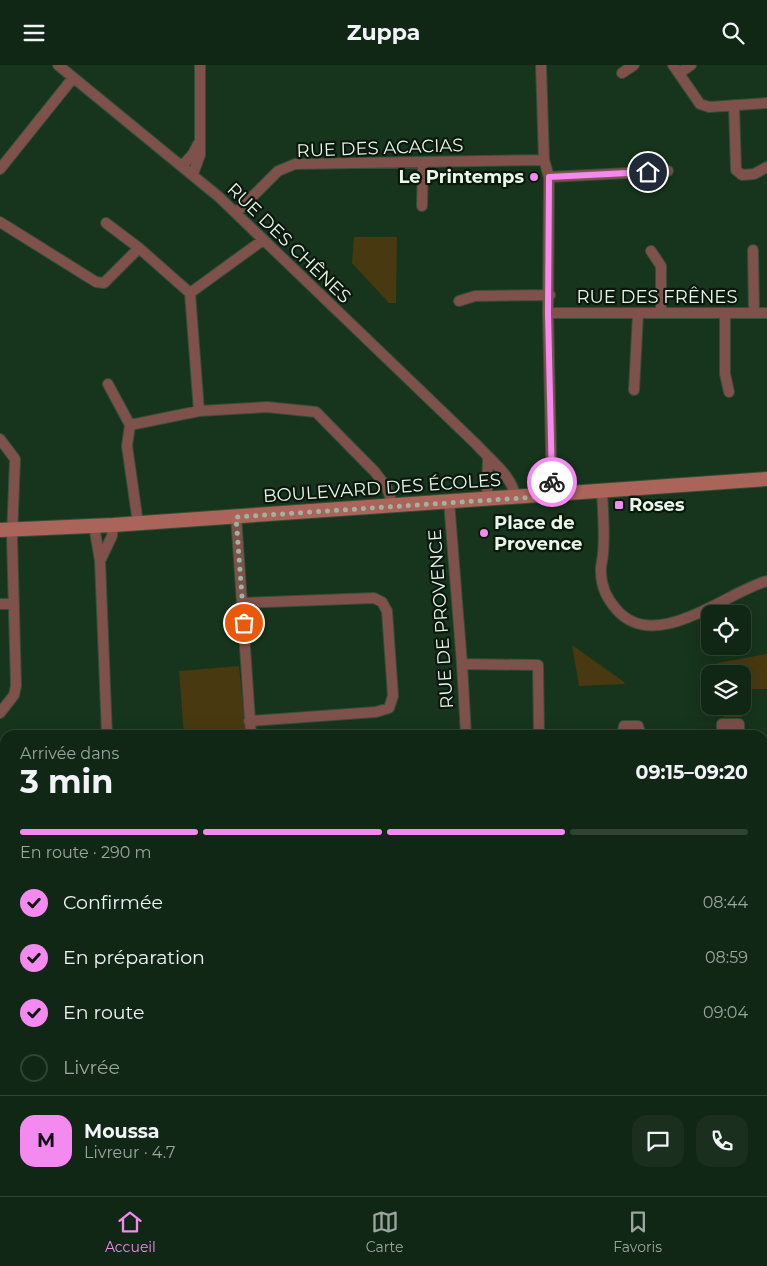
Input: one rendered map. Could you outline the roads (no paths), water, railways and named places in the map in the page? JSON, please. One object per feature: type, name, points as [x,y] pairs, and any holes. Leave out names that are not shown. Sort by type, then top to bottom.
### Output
[{"type":"street","name":"RUE DES CHÊNES","points":[[58,65],[194,174],[236,213],[498,466],[512,485],[515,498]]},
{"type":"street","points":[[194,174],[199,162],[200,65]]},
{"type":"street","points":[[541,65],[544,160],[549,177],[550,295],[548,313],[552,496]]},
{"type":"street","points":[[622,73],[634,65]]},
{"type":"street","points":[[691,65],[676,69],[700,104],[709,107],[767,103]]},
{"type":"street","points":[[0,169],[73,78]]},
{"type":"street","points":[[734,105],[736,170],[742,175],[754,174],[767,167]]},
{"type":"street","points":[[182,166],[193,155],[198,144]]},
{"type":"street","name":"RUE DES ACACIAS","points":[[236,213],[278,171],[295,164],[544,160]]},
{"type":"street","points":[[422,206],[423,163]]},
{"type":"street","points":[[549,177],[668,171]]},
{"type":"street","points":[[0,222],[96,282],[104,283],[139,248]]},
{"type":"street","points":[[106,223],[139,248],[190,293],[199,411]]},
{"type":"street","points":[[190,293],[263,240]]},
{"type":"street","points":[[753,250],[754,313]]},
{"type":"street","points":[[651,251],[660,266],[661,313]]},
{"type":"street","points":[[458,301],[475,296],[550,295]]},
{"type":"street","name":"RUE DES FRÊNES","points":[[548,313],[767,313]]},
{"type":"street","points":[[725,313],[725,374],[729,391]]},
{"type":"street","points":[[634,391],[638,314]]},
{"type":"street","points":[[108,385],[130,425],[127,446],[138,523]]},
{"type":"street","points":[[130,425],[199,411],[267,407],[316,412],[375,471],[387,488],[393,506]]},
{"type":"street","points":[[0,439],[15,459],[6,529],[14,604],[16,686],[14,695],[0,713]]},
{"type":"street","points":[[487,500],[488,457]]},
{"type":"street","name":"BOULEVARD DES ÉCOLES","points":[[6,529],[94,526],[236,517],[449,501],[552,496],[767,479]]},
{"type":"street","points":[[602,492],[603,553],[600,572],[604,592],[612,605],[628,620],[646,625],[674,622],[722,603],[767,581]]},
{"type":"street","name":"RUE DE PROVENCE","points":[[449,501],[466,730]]},
{"type":"street","points":[[236,517],[251,730]]},
{"type":"street","points":[[100,561],[112,536],[113,525]]},
{"type":"street","points":[[94,526],[100,561],[107,730]]},
{"type":"street","points":[[242,603],[374,598],[382,602],[387,611],[393,696],[389,708],[376,712],[250,721]]},
{"type":"street","points":[[0,604],[14,604]]},
{"type":"street","points":[[462,664],[538,665],[539,730]]},
{"type":"street","points":[[722,730],[722,723],[736,722],[739,724],[740,730]]},
{"type":"street","points":[[623,730],[624,726],[638,726],[641,730]]},
{"type":"place","name":"Le Printemps","points":[[534,177]]},
{"type":"place","name":"Roses","points":[[619,505]]},
{"type":"place","name":"Place de Provence","points":[[484,533]]}]
